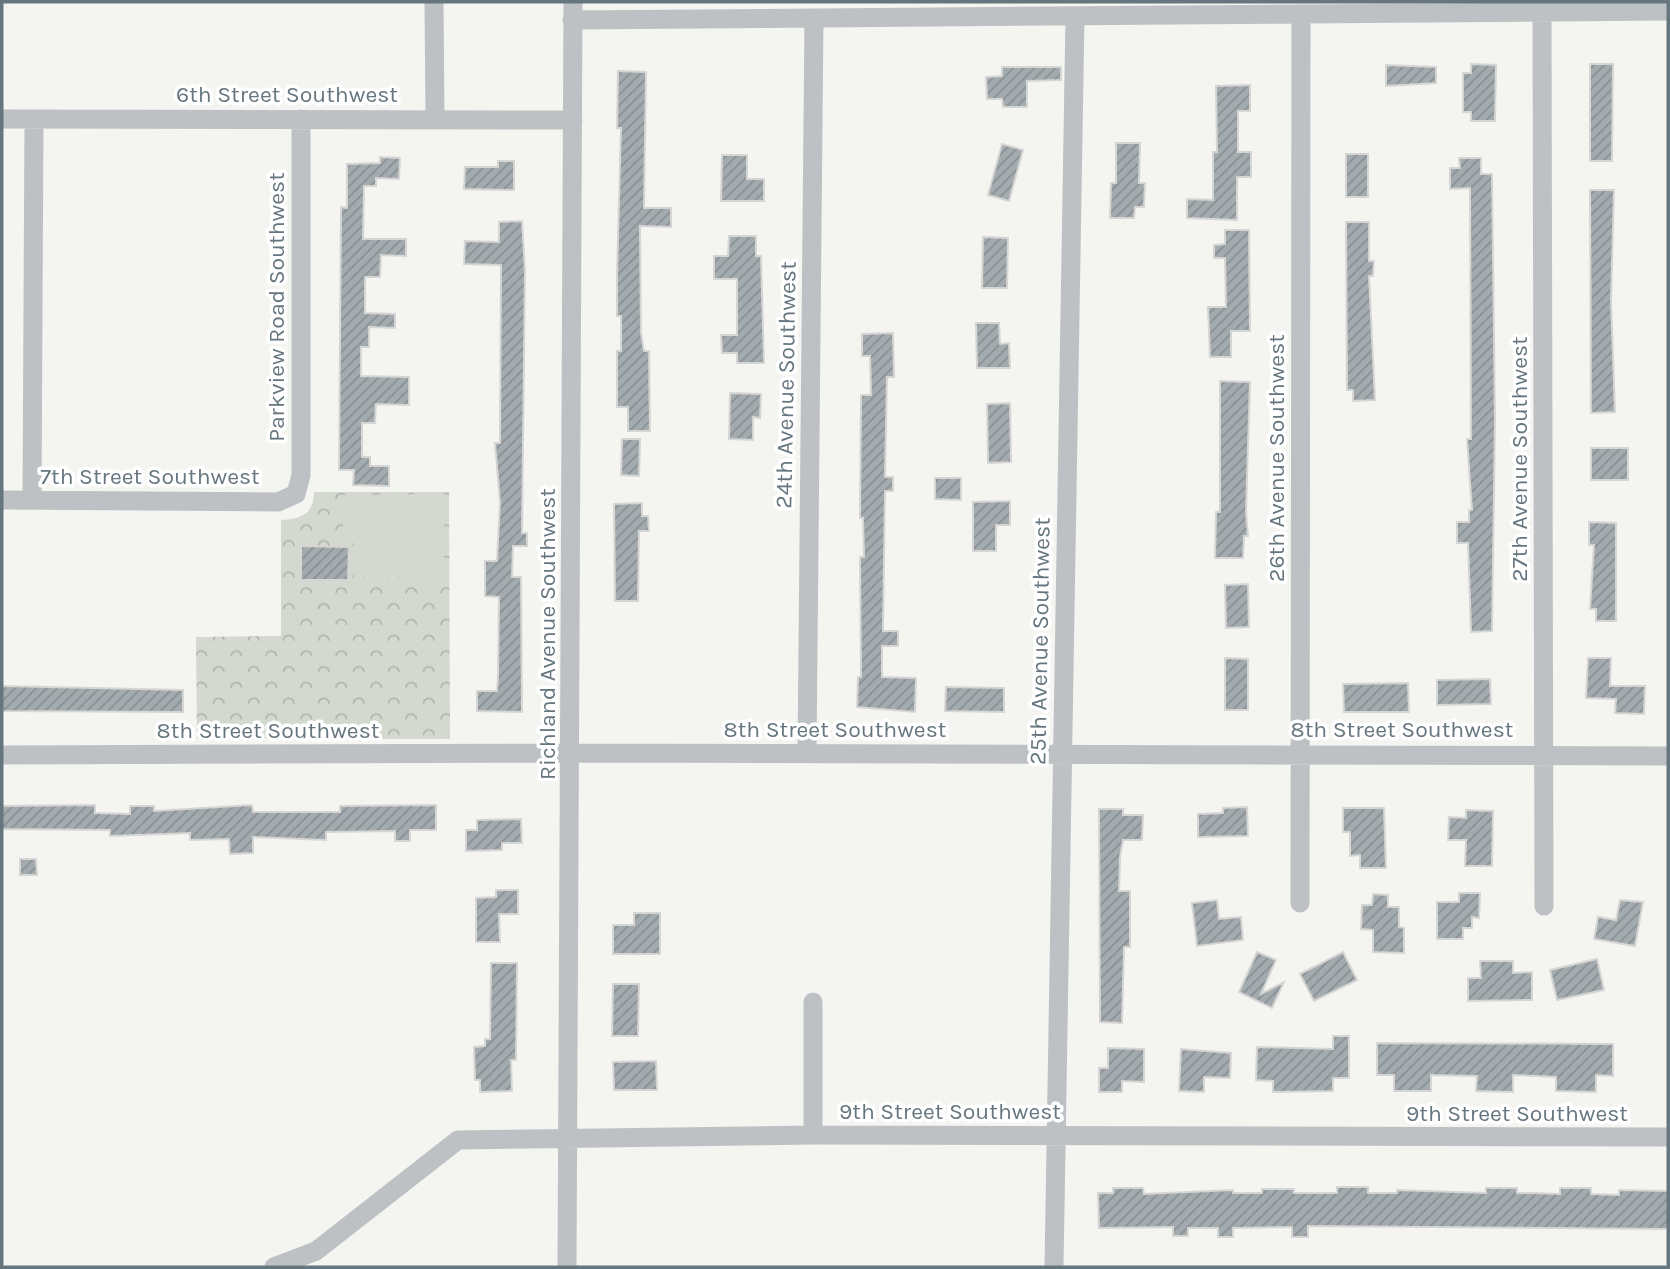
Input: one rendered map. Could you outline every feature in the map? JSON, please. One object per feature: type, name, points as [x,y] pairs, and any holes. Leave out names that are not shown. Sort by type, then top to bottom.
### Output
[{"type":"street","points":[[434,2],[435,118]]},
{"type":"street","points":[[573,11],[814,18],[929,9],[1075,16],[1174,8],[1301,14],[1418,7],[1542,12],[1668,11]]},
{"type":"street","name":"Richland Avenue Southwest","points":[[567,1267],[573,11]]},
{"type":"street","name":"27th Avenue Southwest","points":[[1542,12],[1544,906]]},
{"type":"street","name":"26th Avenue Southwest","points":[[1300,903],[1301,14]]},
{"type":"street","name":"25th Avenue Southwest","points":[[1054,1267],[1075,16]]},
{"type":"street","name":"24th Avenue Southwest","points":[[807,753],[814,18]]},
{"type":"street","name":"6th Street Southwest","points":[[2,119],[573,120]]},
{"type":"street","points":[[32,500],[34,119]]},
{"type":"street","name":"Parkview Road Southwest","points":[[296,494],[301,475],[300,119]]},
{"type":"street","name":"7th Street Southwest","points":[[2,500],[278,502],[296,494]]},
{"type":"street","name":"8th Street Southwest","points":[[2,755],[1062,753],[1668,756]]},
{"type":"street","points":[[813,1002],[813,1135]]},
{"type":"street","name":"9th Street Southwest","points":[[274,1267],[316,1251],[458,1140],[813,1135],[1668,1137]]},
{"type":"green space","points":[[314,492],[449,492],[450,739],[197,739],[196,637],[281,636],[281,520],[305,514],[312,506]]},
{"type":"green space","points":[[444,494],[444,577],[354,577],[354,541],[343,541],[343,495]]},
{"type":"building","points":[[1471,64],[1496,65],[1495,121],[1471,121],[1471,112],[1463,112],[1463,73],[1471,73]]},
{"type":"building","points":[[1590,64],[1613,64],[1612,161],[1590,161]]},
{"type":"building","points":[[1386,65],[1436,67],[1436,83],[1386,86]]},
{"type":"building","points":[[1002,67],[1061,67],[1061,80],[1027,81],[1027,107],[1003,107],[1002,99],[987,99],[986,77],[1002,76]]},
{"type":"building","points":[[618,71],[646,72],[644,208],[671,208],[671,227],[640,226],[641,333],[644,351],[649,351],[650,431],[628,431],[628,407],[617,407],[617,351],[621,351],[621,316],[617,316],[621,128],[617,128]]},
{"type":"building","points":[[1250,85],[1250,111],[1238,111],[1238,152],[1251,152],[1251,177],[1237,177],[1237,220],[1187,218],[1187,199],[1213,200],[1213,152],[1217,152],[1216,86]]},
{"type":"building","points":[[1116,143],[1140,143],[1139,183],[1145,183],[1144,207],[1135,207],[1134,218],[1110,218],[1111,183],[1116,183]]},
{"type":"building","points":[[1002,144],[1023,150],[1009,201],[988,195]]},
{"type":"building","points":[[1346,154],[1368,154],[1368,197],[1346,197]]},
{"type":"building","points":[[722,155],[747,155],[747,179],[764,179],[764,201],[721,201]]},
{"type":"building","points":[[380,157],[400,158],[399,179],[376,178],[376,186],[364,186],[363,239],[406,239],[406,256],[381,255],[380,277],[365,277],[365,313],[395,314],[395,328],[369,327],[369,347],[361,347],[361,376],[409,377],[409,405],[376,404],[375,423],[362,423],[362,457],[370,457],[370,466],[389,466],[389,486],[353,485],[354,470],[339,470],[341,207],[347,208],[347,164],[380,163]]},
{"type":"building","points":[[1459,158],[1481,158],[1481,174],[1492,174],[1495,420],[1492,631],[1471,632],[1468,543],[1457,543],[1457,522],[1469,522],[1469,510],[1472,510],[1467,439],[1471,439],[1470,188],[1450,189],[1450,168],[1460,168]]},
{"type":"building","points":[[498,161],[514,161],[514,190],[464,189],[465,167],[498,167]]},
{"type":"building","points":[[1590,190],[1614,190],[1611,301],[1615,412],[1591,413]]},
{"type":"building","points":[[522,221],[525,271],[522,533],[527,533],[527,546],[513,546],[512,577],[521,577],[522,712],[477,711],[477,691],[497,691],[498,677],[499,597],[485,596],[485,561],[497,561],[500,502],[495,443],[500,443],[501,265],[464,264],[465,241],[499,242],[499,222]]},
{"type":"building","points":[[1346,222],[1369,222],[1369,261],[1374,261],[1373,276],[1369,276],[1375,400],[1353,401],[1353,390],[1347,390]]},
{"type":"building","points":[[1225,230],[1249,230],[1250,331],[1231,331],[1231,357],[1210,357],[1208,307],[1226,307],[1225,258],[1214,258],[1214,245],[1225,244]]},
{"type":"building","points":[[729,236],[756,236],[756,256],[761,256],[764,363],[737,363],[737,353],[722,353],[721,335],[737,335],[737,279],[714,279],[714,256],[728,256]]},
{"type":"building","points":[[983,237],[1008,238],[1007,288],[982,288]]},
{"type":"building","points":[[976,323],[999,323],[1000,344],[1009,343],[1010,368],[977,368]]},
{"type":"building","points":[[893,333],[894,377],[887,377],[885,477],[893,477],[893,491],[885,491],[883,631],[898,631],[898,646],[882,646],[882,677],[916,678],[915,712],[857,707],[858,677],[861,677],[860,557],[864,557],[863,518],[860,518],[861,395],[871,395],[870,356],[862,356],[862,334]]},
{"type":"building","points":[[1220,381],[1250,382],[1246,512],[1248,536],[1244,536],[1243,558],[1215,558],[1216,512],[1220,512]]},
{"type":"building","points":[[730,393],[761,394],[760,418],[753,417],[753,440],[729,439]]},
{"type":"building","points":[[1010,403],[1011,462],[988,463],[987,404]]},
{"type":"building","points":[[622,439],[640,439],[639,476],[621,475]]},
{"type":"building","points":[[1591,448],[1628,448],[1628,480],[1591,480]]},
{"type":"building","points":[[935,478],[961,478],[961,500],[935,499]]},
{"type":"building","points":[[1010,501],[1010,525],[996,525],[996,551],[973,551],[973,502]]},
{"type":"building","points":[[642,503],[642,516],[648,516],[649,531],[639,531],[638,601],[615,601],[614,504]]},
{"type":"building","points":[[1589,522],[1616,523],[1616,621],[1596,621],[1596,609],[1590,609],[1594,545],[1589,545]]},
{"type":"building","points":[[301,546],[349,547],[348,580],[301,580]]},
{"type":"building","points":[[1248,584],[1249,627],[1226,628],[1225,585]]},
{"type":"building","points":[[1225,658],[1248,659],[1248,710],[1225,710]]},
{"type":"building","points":[[1588,658],[1611,658],[1610,686],[1645,686],[1644,714],[1615,713],[1616,699],[1586,698]]},
{"type":"building","points":[[1490,679],[1491,704],[1437,705],[1437,680]]},
{"type":"building","points":[[1408,683],[1409,712],[1344,712],[1343,684]]},
{"type":"building","points":[[2,686],[183,690],[183,712],[2,711]]},
{"type":"building","points":[[946,687],[1004,688],[1004,712],[945,711]]},
{"type":"building","points":[[95,805],[95,813],[130,814],[130,806],[154,806],[154,811],[252,805],[253,812],[340,812],[340,806],[436,805],[436,830],[410,830],[410,841],[395,841],[395,831],[326,832],[326,840],[253,837],[253,853],[230,854],[229,839],[190,840],[190,833],[110,836],[110,830],[2,829],[2,806]]},
{"type":"building","points":[[1247,807],[1248,836],[1198,837],[1198,814],[1223,813],[1223,808]]},
{"type":"building","points":[[1343,808],[1384,808],[1386,868],[1360,868],[1360,855],[1350,856],[1350,832],[1343,832]]},
{"type":"building","points":[[1099,809],[1123,809],[1123,815],[1143,815],[1142,840],[1123,840],[1120,857],[1119,891],[1130,891],[1130,947],[1124,947],[1122,1023],[1100,1022]]},
{"type":"building","points":[[1466,810],[1493,811],[1492,866],[1465,866],[1466,840],[1448,840],[1449,817],[1466,818]]},
{"type":"building","points":[[521,819],[522,843],[502,843],[502,850],[466,851],[466,830],[477,830],[477,820]]},
{"type":"building","points":[[20,859],[36,859],[37,875],[20,875]]},
{"type":"building","points":[[496,890],[518,890],[518,914],[499,914],[500,942],[476,942],[476,898],[496,897]]},
{"type":"building","points":[[1459,893],[1480,893],[1479,918],[1472,917],[1472,928],[1463,928],[1463,939],[1437,939],[1437,902],[1459,902]]},
{"type":"building","points":[[1373,894],[1388,895],[1388,907],[1399,907],[1399,927],[1404,928],[1404,953],[1373,952],[1373,930],[1361,929],[1362,905],[1372,905]]},
{"type":"building","points":[[1217,900],[1219,919],[1241,917],[1243,940],[1197,946],[1192,903]]},
{"type":"building","points":[[1620,900],[1643,902],[1635,946],[1594,939],[1598,917],[1616,920]]},
{"type":"building","points":[[634,913],[660,913],[660,954],[613,954],[613,925],[634,925]]},
{"type":"building","points":[[1257,952],[1276,960],[1261,994],[1284,982],[1272,1008],[1239,992]]},
{"type":"building","points":[[1343,952],[1357,980],[1314,1001],[1300,974]]},
{"type":"building","points":[[1597,959],[1604,990],[1557,1000],[1550,970]]},
{"type":"building","points":[[1480,961],[1513,961],[1513,973],[1532,972],[1532,1000],[1468,1001],[1468,978],[1481,978]]},
{"type":"building","points":[[491,963],[517,963],[516,1060],[511,1060],[512,1091],[480,1092],[480,1080],[475,1080],[474,1047],[485,1046],[485,1039],[490,1039]]},
{"type":"building","points":[[613,984],[639,984],[638,1036],[612,1036]]},
{"type":"building","points":[[1333,1036],[1349,1036],[1349,1078],[1333,1078],[1333,1091],[1273,1092],[1273,1081],[1256,1080],[1257,1047],[1333,1049]]},
{"type":"building","points":[[1377,1043],[1613,1044],[1613,1076],[1596,1075],[1596,1092],[1556,1091],[1556,1077],[1513,1075],[1513,1092],[1476,1091],[1477,1076],[1431,1075],[1431,1091],[1394,1091],[1394,1075],[1377,1075]]},
{"type":"building","points":[[1108,1048],[1144,1049],[1144,1082],[1122,1081],[1122,1092],[1099,1092],[1099,1068],[1108,1068]]},
{"type":"building","points":[[1181,1049],[1231,1053],[1230,1078],[1204,1077],[1204,1092],[1179,1091]]},
{"type":"building","points":[[656,1061],[657,1090],[614,1090],[613,1062]]},
{"type":"building","points":[[1337,1187],[1368,1187],[1368,1193],[1397,1193],[1397,1190],[1486,1193],[1486,1188],[1517,1188],[1517,1193],[1560,1194],[1560,1188],[1591,1188],[1591,1194],[1619,1195],[1619,1190],[1668,1191],[1668,1229],[1308,1226],[1308,1237],[1292,1237],[1292,1227],[1233,1228],[1233,1237],[1218,1237],[1218,1228],[1188,1228],[1188,1236],[1173,1236],[1173,1227],[1099,1228],[1098,1193],[1113,1193],[1113,1188],[1143,1188],[1144,1194],[1233,1190],[1233,1193],[1262,1193],[1262,1189],[1294,1189],[1294,1193],[1337,1193]]}]
